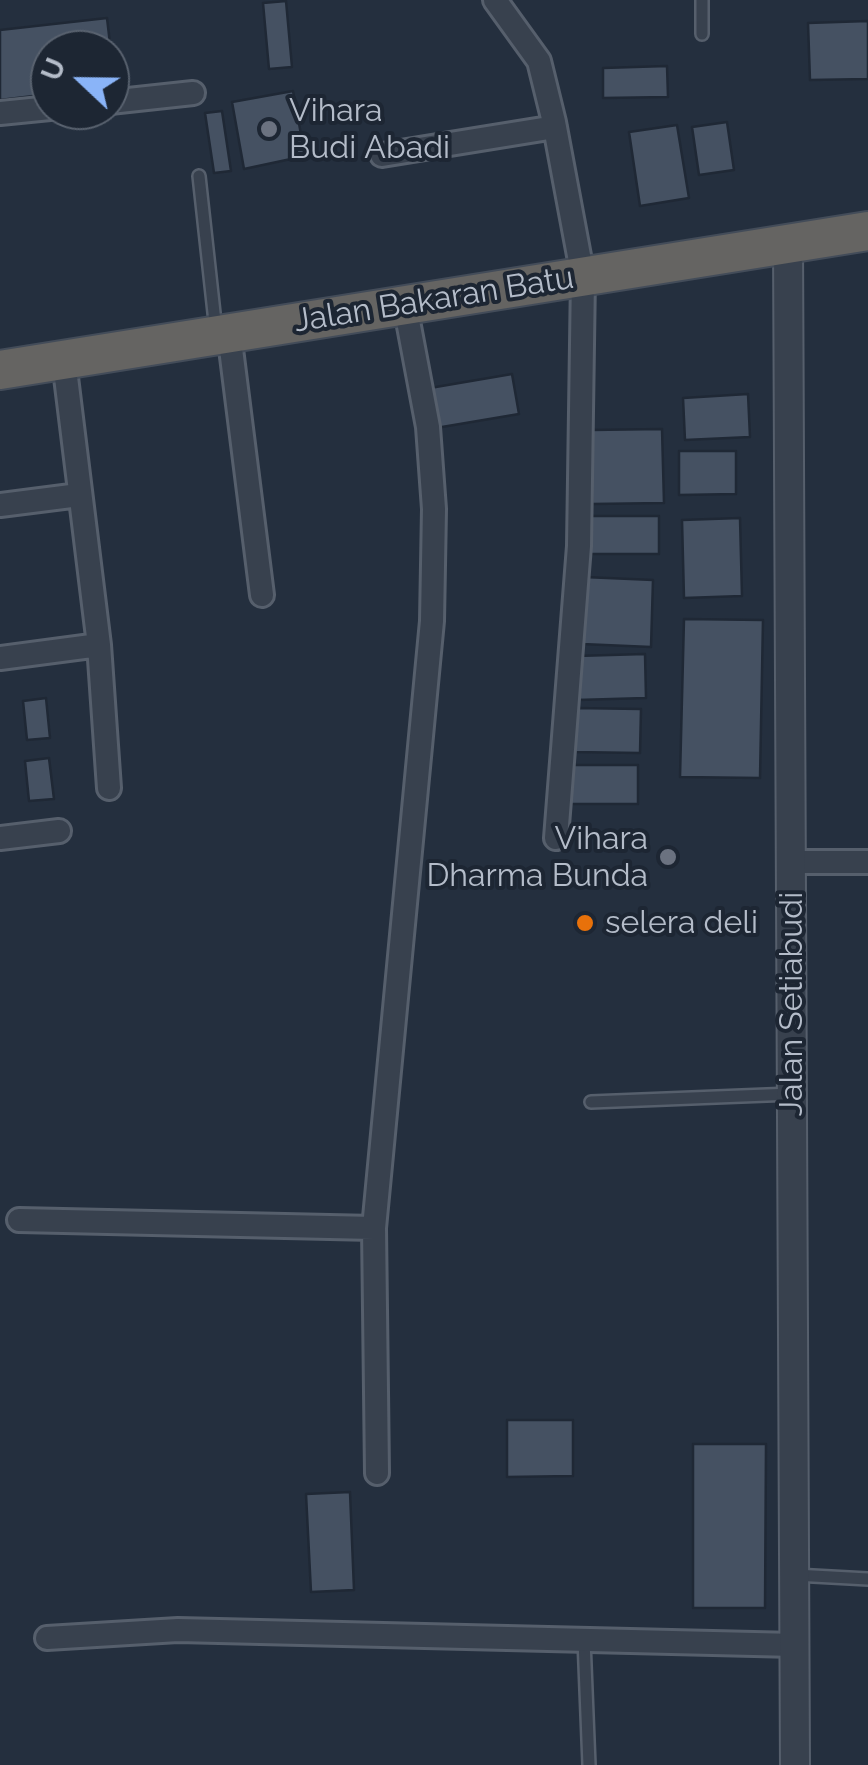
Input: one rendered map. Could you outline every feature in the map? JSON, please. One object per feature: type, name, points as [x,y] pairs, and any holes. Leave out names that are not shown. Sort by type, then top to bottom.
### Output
[{"type":"highway","name":"Jalan Bakaran Batu","points":[[0,370],[868,231]]},
{"type":"street","points":[[496,0],[539,62],[583,277],[579,546],[556,838]]},
{"type":"street","points":[[130,100],[193,94]]},
{"type":"street","points":[[0,112],[30,110]]},
{"type":"street","points":[[382,154],[555,127]]},
{"type":"street","name":"Jalan Setiabudi","points":[[788,243],[796,1765]]},
{"type":"street","points":[[377,1473],[374,1228],[432,621],[434,509],[428,427],[404,306]]},
{"type":"street","points":[[223,334],[262,596]]},
{"type":"street","points":[[64,360],[99,645],[110,788]]},
{"type":"street","points":[[0,505],[79,495]]},
{"type":"street","points":[[0,658],[99,645]]},
{"type":"street","points":[[0,838],[59,830]]},
{"type":"street","points":[[791,862],[868,862]]},
{"type":"street","points":[[20,1220],[374,1228]]},
{"type":"street","points":[[48,1638],[178,1630],[795,1645]]},
{"type":"lane","points":[[702,0],[702,34]]},
{"type":"lane","points":[[199,176],[223,334]]},
{"type":"lane","points":[[591,1102],[792,1094]]},
{"type":"lane","points":[[794,1575],[868,1580]]},
{"type":"lane","points":[[584,1640],[589,1765]]},
{"type":"building","points":[[286,1],[292,67],[269,69],[263,3]]},
{"type":"building","points":[[107,18],[108,30],[30,30],[30,96],[0,100],[0,30]]},
{"type":"building","points":[[868,21],[868,79],[810,80],[808,23]]},
{"type":"building","points":[[667,66],[668,97],[603,98],[603,68]]},
{"type":"building","name":"Vihara Budi Abadi","points":[[293,91],[305,156],[244,169],[232,102]]},
{"type":"building","points":[[222,111],[231,171],[214,173],[205,113]]},
{"type":"building","points":[[727,122],[734,170],[699,175],[692,127]]},
{"type":"building","points":[[677,125],[689,198],[640,206],[629,132]]},
{"type":"building","points":[[512,374],[519,414],[436,428],[430,388]]},
{"type":"building","points":[[748,394],[750,437],[685,440],[683,398]]},
{"type":"building","points":[[662,429],[664,503],[592,504],[591,430]]},
{"type":"building","points":[[679,451],[736,451],[736,494],[679,495]]},
{"type":"building","points":[[590,516],[659,516],[659,554],[590,554]]},
{"type":"building","points":[[740,518],[742,596],[684,598],[682,520]]},
{"type":"building","points":[[584,577],[653,580],[651,647],[582,644]]},
{"type":"building","points":[[684,619],[763,620],[760,778],[680,777]]},
{"type":"building","points":[[645,654],[646,698],[577,700],[576,656]]},
{"type":"building","points":[[46,698],[50,738],[27,740],[23,701]]},
{"type":"building","points":[[574,708],[641,709],[640,753],[573,752]]},
{"type":"building","points":[[49,758],[54,799],[29,801],[25,761]]},
{"type":"building","points":[[567,765],[638,765],[638,804],[568,804]]},
{"type":"building","points":[[507,1420],[573,1420],[573,1476],[507,1477]]},
{"type":"building","points":[[693,1444],[766,1444],[765,1608],[693,1608]]},
{"type":"building","points":[[350,1492],[354,1590],[311,1592],[306,1494]]},
{"type":"place","name":"Vihara Budi Abadi","points":[[269,129]]},
{"type":"place","name":"Vihara Dharma Bunda","points":[[668,857]]},
{"type":"place","name":"selera deli","points":[[585,923]]}]
